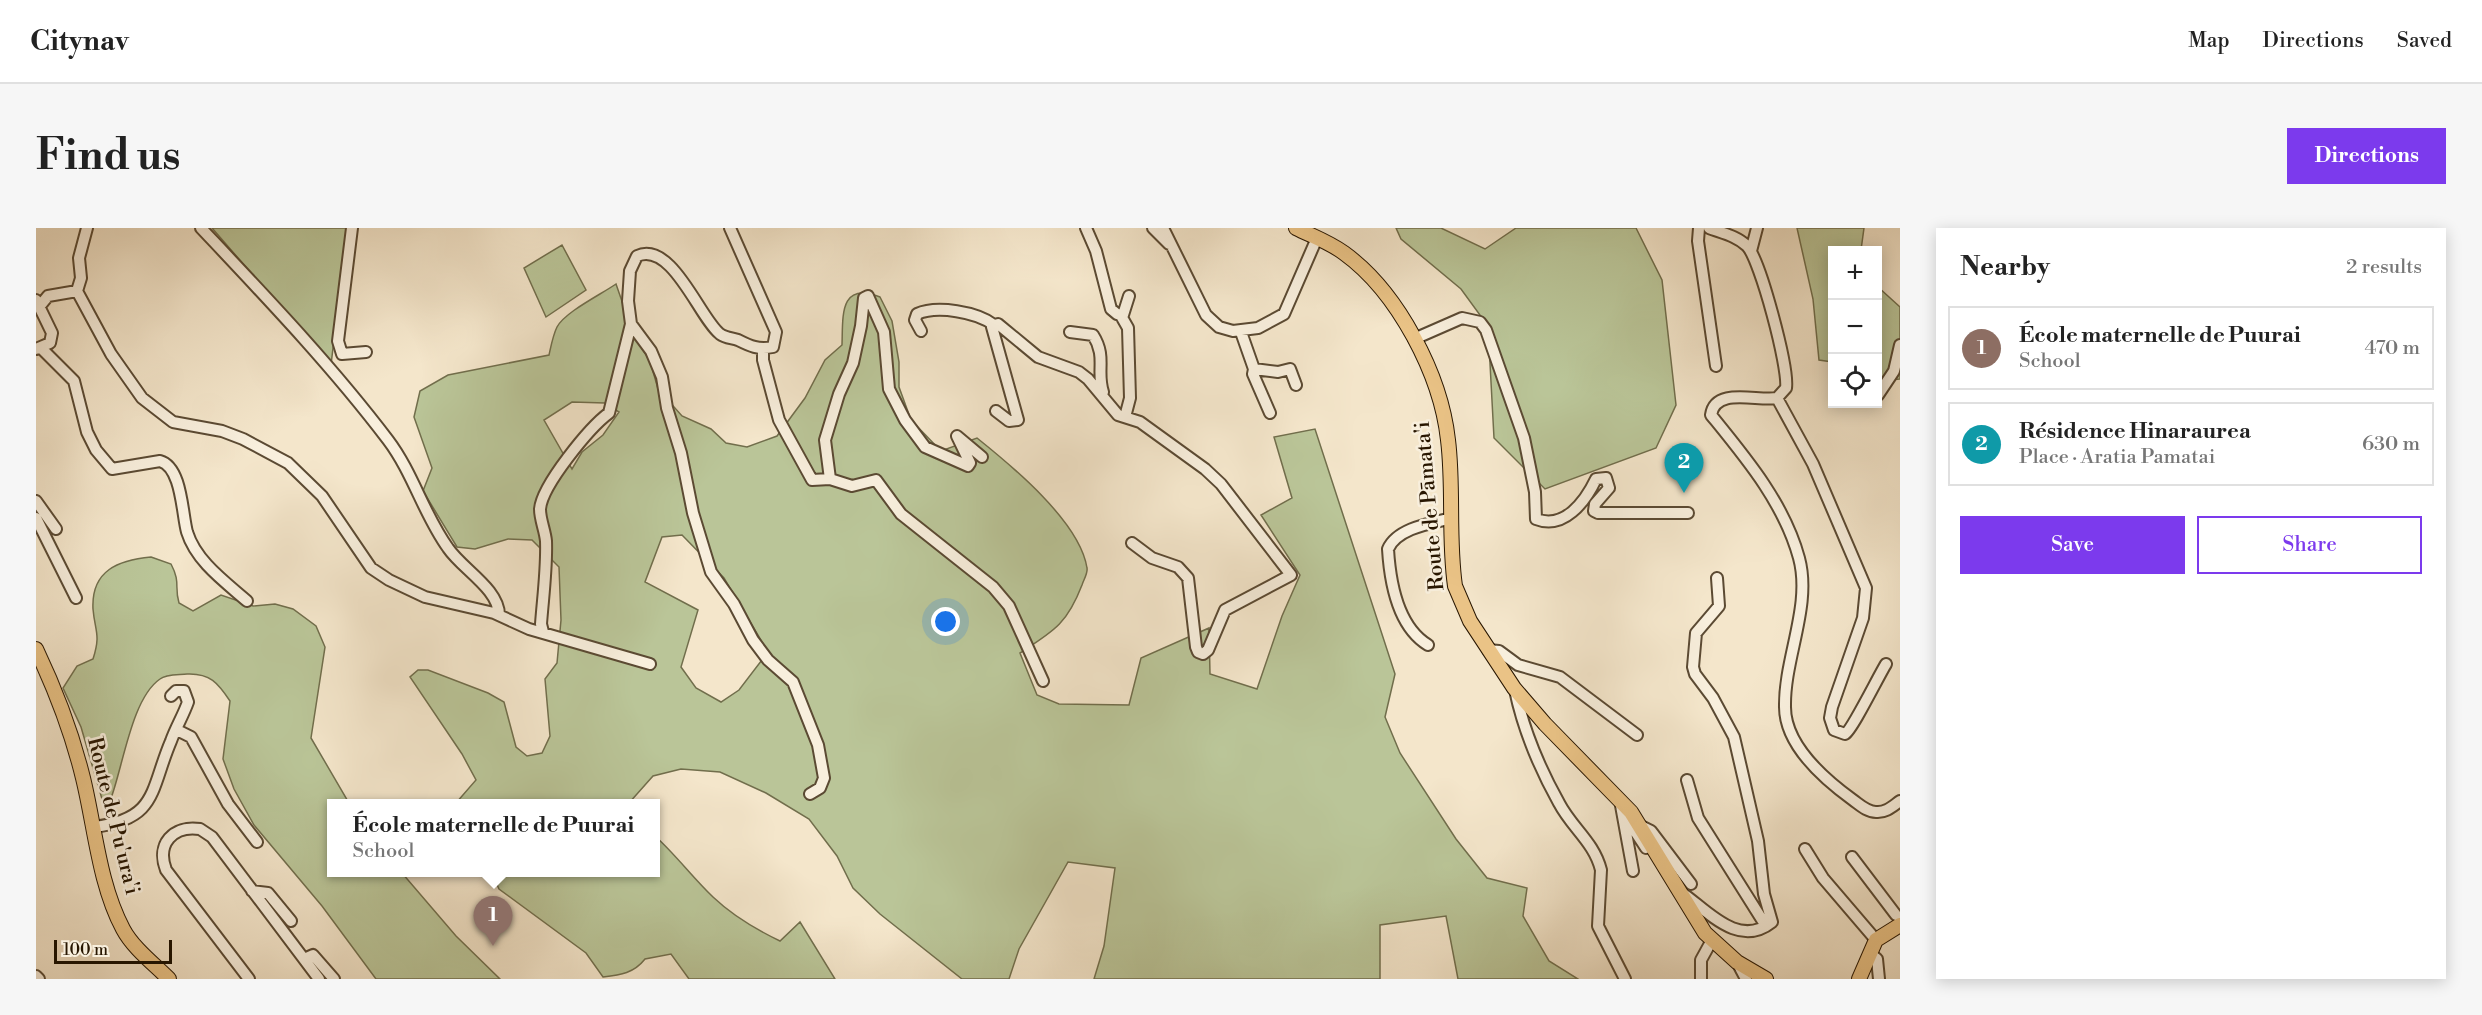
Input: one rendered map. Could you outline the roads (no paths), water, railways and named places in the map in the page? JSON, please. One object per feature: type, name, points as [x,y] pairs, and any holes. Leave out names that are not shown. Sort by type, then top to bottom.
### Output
[{"type":"main road","name":"Route de Pāmata'i","points":[[1296,228],[1346,254],[1366,273],[1394,306],[1414,339],[1440,400],[1447,427],[1453,569],[1457,592],[1488,650],[1515,689],[1545,724],[1641,826],[1676,888],[1712,940],[1737,962],[1766,979]]},
{"type":"main road","name":"Route de Pu'ura'i","points":[[36,649],[62,707],[74,742],[105,883],[123,930],[170,979]]},
{"type":"main road","points":[[1859,979],[1876,940],[1897,921]]},
{"type":"street","points":[[87,228],[79,258],[81,278],[77,291],[121,369],[142,399],[158,412],[173,422],[222,431],[243,439],[288,463],[322,496],[370,568],[389,580],[425,597],[499,615],[543,632],[650,664]]},
{"type":"street","points":[[201,228],[345,384],[389,442],[448,549],[497,602],[499,615]]},
{"type":"street","points":[[352,228],[338,341],[342,354],[366,351]]},
{"type":"street","points":[[543,632],[541,624],[546,539],[540,509],[545,493],[585,435],[609,412],[632,324],[628,301],[630,272],[637,256],[646,254],[654,256],[675,270],[718,333],[748,347],[763,349],[773,347],[776,332],[730,228]]},
{"type":"street","points":[[1086,228],[1096,251],[1108,302],[1111,309],[1120,314],[1128,328],[1130,398],[1125,417]]},
{"type":"street","points":[[1153,228],[1172,246]]},
{"type":"street","points":[[1163,228],[1206,315],[1219,327],[1240,332],[1270,324],[1284,314],[1317,238]]},
{"type":"street","points":[[1699,228],[1698,242],[1716,366]]},
{"type":"street","points":[[1710,228],[1741,241],[1751,251],[1758,266],[1787,380],[1786,387],[1777,398]]},
{"type":"street","points":[[1751,251],[1757,228]]},
{"type":"street","points":[[77,291],[48,296],[38,304],[52,333],[50,343],[38,349],[74,381],[87,432],[106,464],[112,469],[164,462],[170,468],[183,500],[186,528],[198,554],[247,601]]},
{"type":"street","points":[[830,478],[825,440],[839,394],[853,363],[864,298],[868,296],[884,332],[890,390],[905,420],[925,447],[968,466],[970,464],[957,436],[982,457]]},
{"type":"street","points":[[1120,314],[1123,315],[1128,306],[1129,296]]},
{"type":"street","points":[[921,331],[915,320],[917,314],[924,311],[959,312],[982,316],[994,325],[1000,326],[1038,357],[1078,372],[1104,395]]},
{"type":"street","points":[[1414,339],[1462,318],[1480,322],[1486,330],[1524,438],[1535,492],[1536,519],[1554,522],[1566,517],[1581,504],[1596,479],[1601,477],[1606,478],[1609,488],[1595,504],[1594,511],[1598,513],[1688,513]]},
{"type":"street","points":[[632,324],[651,351],[662,377],[667,408],[681,453],[693,513],[711,572],[734,604],[753,640],[768,660],[793,682],[818,745],[824,778],[820,788],[810,794]]},
{"type":"street","points":[[994,325],[992,327],[1018,420],[1009,421],[996,411]]},
{"type":"street","points":[[1070,332],[1093,334],[1097,341],[1103,360],[1100,385],[1112,410],[1140,422],[1221,484],[1291,575],[1225,610],[1208,650],[1203,654],[1198,652],[1196,647],[1188,578],[1178,567],[1152,558],[1132,543]]},
{"type":"street","points":[[1240,332],[1254,369],[1253,374],[1270,413]]},
{"type":"street","points":[[1882,389],[1894,371],[1900,345]]},
{"type":"street","points":[[763,349],[763,360],[779,420],[798,451],[805,472],[812,480],[830,478],[852,486],[876,480],[901,514],[993,587],[1009,606],[1043,681]]},
{"type":"street","points":[[1254,369],[1278,372],[1290,369],[1296,385]]},
{"type":"street","points":[[1777,398],[1727,398],[1717,403],[1711,415],[1740,450],[1776,504],[1799,558],[1802,581],[1787,686],[1786,718],[1805,754],[1820,773],[1840,791],[1874,812],[1885,812],[1900,801]]},
{"type":"street","points":[[1777,398],[1809,454],[1866,588],[1863,618],[1832,707],[1830,718],[1834,730],[1845,734],[1852,729],[1857,714],[1886,664]]},
{"type":"street","points":[[180,526],[183,500]]},
{"type":"street","points":[[36,501],[56,529]]},
{"type":"street","points":[[1428,645],[1412,632],[1399,605],[1392,585],[1388,549],[1390,544],[1408,531],[1452,518]]},
{"type":"street","points":[[37,521],[76,598]]},
{"type":"street","points":[[1676,888],[1717,921],[1731,929],[1752,931],[1772,921],[1763,888],[1758,841],[1734,737],[1693,667],[1696,633],[1719,606],[1717,578]]},
{"type":"street","points":[[1488,650],[1499,651],[1518,665],[1560,677],[1637,735]]},
{"type":"street","points":[[1515,689],[1525,728],[1560,805],[1593,847],[1599,862],[1601,870],[1598,926],[1625,979]]},
{"type":"street","points":[[94,827],[120,823],[134,817],[143,808],[155,787],[188,702],[187,695],[179,690],[171,696]]},
{"type":"street","points":[[177,730],[191,737],[228,804],[257,842]]},
{"type":"street","points":[[1687,780],[1698,818],[1766,926]]},
{"type":"street","points":[[1620,802],[1646,849]]},
{"type":"street","points":[[1620,802],[1633,871]]},
{"type":"street","points":[[1641,826],[1651,831],[1691,884]]},
{"type":"street","points":[[249,979],[166,870],[162,856],[167,839],[186,828],[206,832],[319,979]]},
{"type":"street","points":[[1805,849],[1823,878],[1876,940]]},
{"type":"street","points":[[1852,857],[1897,921]]},
{"type":"street","points":[[252,891],[268,893],[291,921]]},
{"type":"street","points":[[1695,979],[1701,960],[1712,940]]},
{"type":"street","points":[[1870,953],[1877,959],[1879,979]]},
{"type":"street","points":[[304,959],[313,955],[334,979]]},
{"type":"street","points":[[1701,960],[1701,979]]},
{"type":"street","points":[[1737,962],[1746,979]]},
{"type":"place","name":"Résidence Hinaraurea","points":[[1684,493]]},
{"type":"place","name":"École maternelle de Puurai","points":[[493,946]]}]
